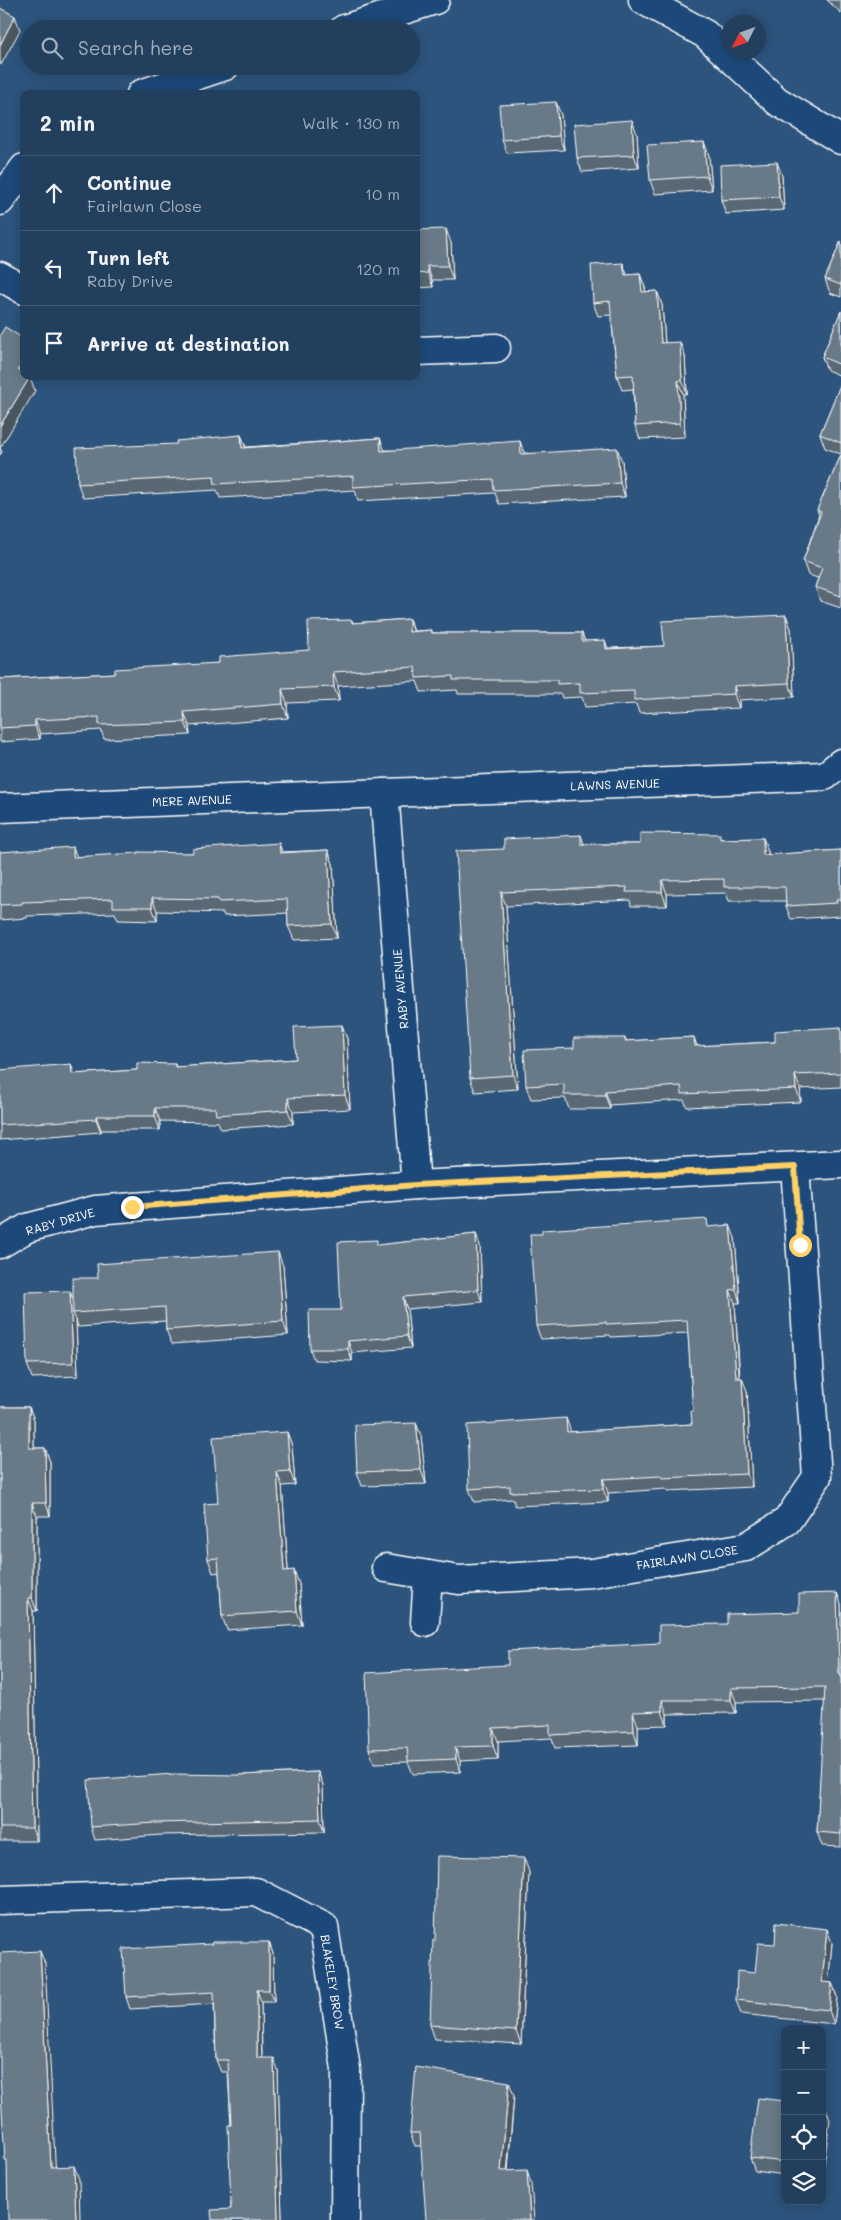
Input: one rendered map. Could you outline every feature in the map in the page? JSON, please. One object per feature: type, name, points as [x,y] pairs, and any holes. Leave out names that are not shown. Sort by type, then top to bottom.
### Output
[{"type":"street","points":[[372,20],[435,0]]},
{"type":"street","points":[[643,0],[705,34],[777,101],[841,140]]},
{"type":"street","points":[[153,90],[198,75]]},
{"type":"street","points":[[0,201],[20,174]]},
{"type":"street","points":[[0,276],[20,288]]},
{"type":"street","points":[[420,351],[496,348]]},
{"type":"street","name":"LAWNS AVENUE","points":[[384,793],[825,776],[841,763]]},
{"type":"street","name":"MERE AVENUE","points":[[0,808],[384,793]]},
{"type":"street","name":"RABY AVENUE","points":[[384,793],[416,1185]]},
{"type":"street","name":"RABY DRIVE","points":[[0,1244],[27,1228],[94,1210],[416,1185],[841,1164]]},
{"type":"street","name":"FAIRLAWN CLOSE","points":[[386,1568],[459,1580],[592,1572],[746,1547],[787,1521],[817,1477],[795,1167]]},
{"type":"street","points":[[425,1622],[428,1575]]},
{"type":"street","name":"BLAKELEY BROW","points":[[0,1900],[256,1892],[324,1927],[346,2069],[345,2220]]},
{"type":"building","points":[[0,8],[15,16],[0,45]]},
{"type":"building","points":[[556,102],[559,136],[502,140],[499,105]]},
{"type":"building","points":[[632,120],[634,155],[577,158],[574,124]]},
{"type":"building","points":[[704,142],[707,176],[650,180],[647,145]]},
{"type":"building","points":[[777,162],[779,197],[721,200],[720,165]]},
{"type":"building","points":[[446,229],[448,266],[427,266],[428,273],[420,274],[420,230]]},
{"type":"building","points":[[841,241],[841,285],[825,279]]},
{"type":"building","points":[[623,263],[625,275],[640,274],[642,292],[657,291],[661,343],[680,342],[682,380],[678,381],[680,423],[635,426],[633,375],[617,376],[610,301],[593,303],[591,265]]},
{"type":"building","points":[[841,311],[841,365],[822,357]]},
{"type":"building","points":[[5,327],[20,336],[20,367],[18,370],[20,371],[20,380],[28,380],[0,426],[0,335]]},
{"type":"building","points":[[841,383],[841,443],[820,434]]},
{"type":"building","points":[[241,435],[242,448],[380,438],[381,451],[520,441],[521,454],[617,448],[620,483],[494,490],[493,479],[353,487],[353,476],[215,484],[214,476],[78,484],[76,448],[177,444],[176,441]]},
{"type":"building","points":[[841,455],[841,596],[815,587],[822,568],[803,561],[821,512],[817,510]]},
{"type":"building","points":[[786,615],[789,683],[734,686],[734,694],[634,700],[634,691],[580,693],[580,683],[557,684],[557,680],[453,680],[453,676],[416,678],[415,667],[333,672],[334,687],[282,689],[283,704],[184,712],[185,722],[99,725],[99,717],[35,720],[35,726],[0,728],[0,679],[115,673],[115,669],[219,663],[219,657],[309,650],[308,621],[352,620],[352,623],[409,619],[409,632],[431,630],[432,633],[582,633],[582,641],[605,640],[606,649],[664,646],[662,621]]},
{"type":"building","points":[[640,833],[720,834],[720,839],[763,838],[763,855],[841,850],[841,900],[836,900],[837,903],[786,906],[785,887],[724,887],[724,879],[662,880],[662,892],[626,892],[627,887],[501,892],[513,1075],[470,1078],[456,851],[504,849],[504,839],[581,835],[581,844],[640,844]]},
{"type":"building","points":[[279,843],[280,853],[328,850],[332,924],[288,926],[287,899],[219,902],[218,899],[152,898],[152,907],[113,907],[113,899],[22,902],[22,904],[0,905],[0,852],[73,847],[73,857],[138,852],[193,853],[193,849]]},
{"type":"building","points":[[342,1025],[345,1095],[288,1098],[288,1110],[216,1115],[215,1108],[155,1108],[155,1116],[96,1116],[96,1119],[0,1125],[0,1070],[71,1064],[72,1074],[137,1070],[137,1063],[175,1064],[175,1067],[296,1059],[294,1027]]},
{"type":"building","points":[[841,1027],[841,1073],[795,1075],[796,1089],[682,1094],[681,1086],[605,1091],[605,1095],[564,1095],[564,1084],[526,1086],[524,1050],[574,1048],[574,1038],[625,1038],[625,1041],[694,1037],[695,1046],[775,1042],[775,1031]]},
{"type":"building","points":[[707,1219],[708,1227],[730,1225],[736,1289],[730,1290],[736,1378],[742,1378],[747,1474],[603,1479],[603,1489],[510,1492],[510,1486],[469,1489],[467,1425],[566,1418],[567,1432],[692,1424],[691,1411],[693,1411],[687,1320],[536,1326],[530,1234],[542,1234],[542,1230]]},
{"type":"building","points":[[476,1234],[478,1290],[403,1297],[407,1336],[348,1341],[348,1349],[310,1349],[309,1310],[341,1310],[338,1242],[377,1240],[377,1245]]},
{"type":"building","points":[[278,1252],[283,1321],[166,1330],[165,1307],[73,1313],[73,1278],[98,1278],[97,1264]]},
{"type":"building","points":[[70,1291],[73,1363],[27,1364],[25,1292]]},
{"type":"building","points":[[0,1407],[29,1407],[29,1448],[45,1448],[46,1503],[32,1503],[32,1598],[28,1598],[32,1828],[0,1828]]},
{"type":"building","points":[[416,1423],[421,1470],[357,1472],[355,1425]]},
{"type":"building","points":[[287,1432],[290,1471],[277,1472],[284,1571],[294,1570],[297,1611],[222,1616],[218,1558],[208,1559],[204,1504],[218,1503],[213,1437]]},
{"type":"building","points":[[837,1593],[839,1674],[841,1675],[841,1834],[817,1832],[825,1687],[731,1688],[731,1700],[662,1700],[662,1711],[633,1712],[634,1731],[550,1735],[550,1725],[493,1728],[493,1746],[455,1747],[456,1759],[408,1761],[407,1748],[369,1749],[366,1673],[508,1665],[508,1651],[659,1643],[659,1625],[727,1624],[727,1614],[799,1612],[799,1594]]},
{"type":"building","points":[[318,1772],[320,1819],[156,1823],[91,1827],[88,1780],[173,1774],[238,1775]]},
{"type":"building","points":[[437,1856],[524,1858],[516,2031],[430,2025],[433,1940],[435,1941]]},
{"type":"building","points":[[776,1923],[827,1929],[822,1982],[832,1983],[829,2010],[736,2000],[737,1971],[755,1973],[758,1943],[775,1944]]},
{"type":"building","points":[[212,1942],[269,1942],[269,1990],[257,1990],[257,2058],[274,2058],[278,2220],[212,2220],[211,2210],[231,2209],[228,2125],[231,2125],[228,2060],[216,2060],[214,1992],[126,1997],[123,1949],[212,1944]]},
{"type":"building","points":[[40,1951],[51,2167],[74,2166],[76,2220],[8,2220],[7,2160],[5,2160],[0,2076],[0,1953]]},
{"type":"building","points":[[416,2067],[509,2082],[501,2171],[527,2170],[530,2220],[426,2220],[420,2133],[410,2133]]},
{"type":"building","points":[[758,2098],[781,2101],[781,2162],[750,2158]]},
{"type":"route","points":[[132,1207],[416,1185],[795,1167],[800,1245]]}]
